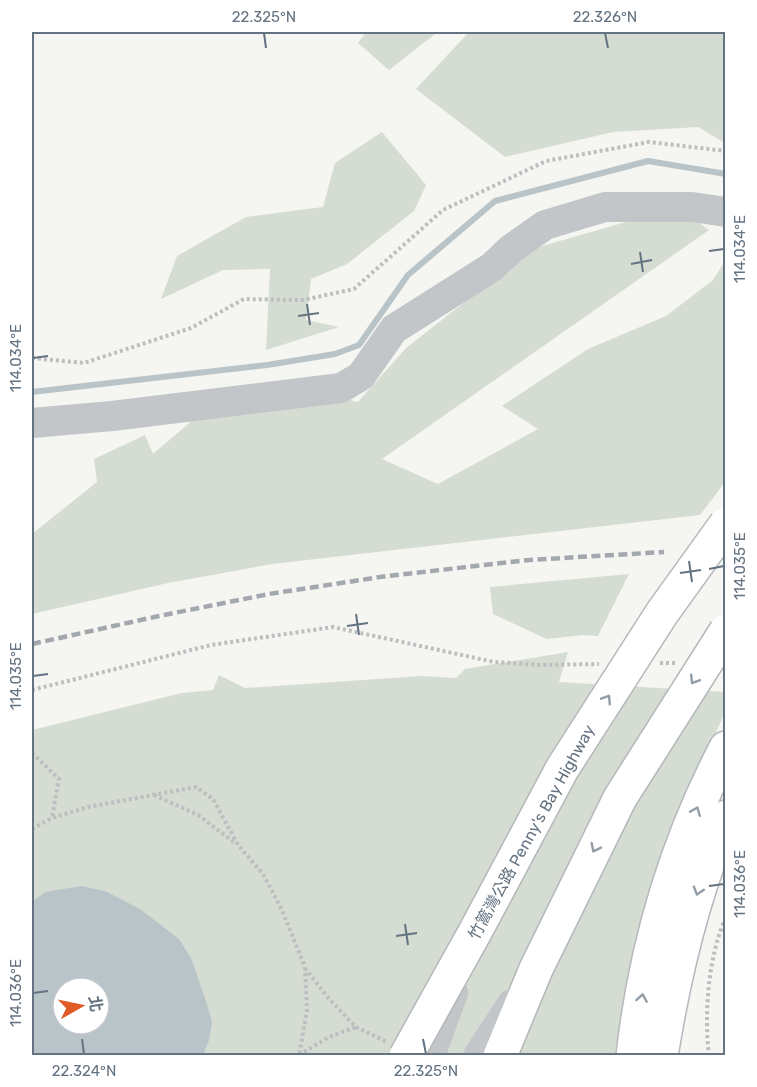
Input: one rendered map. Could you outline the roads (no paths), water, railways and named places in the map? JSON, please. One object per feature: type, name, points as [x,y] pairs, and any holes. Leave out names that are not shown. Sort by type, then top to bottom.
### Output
[{"type":"main road","name":"竹篙灣公路 Penny's Bay Highway","points":[[400,1051],[475,932],[562,769],[662,613],[726,524]]},
{"type":"main road","points":[[500,1056],[536,969],[620,798],[726,631]]},
{"type":"main road","points":[[633,1056],[650,957],[670,882],[700,801],[726,748]]},
{"type":"main road","points":[[661,1056],[668,1008],[684,937],[726,817]]},
{"type":"lane","points":[[32,423],[112,416],[340,388],[362,376],[394,329],[492,267],[511,249],[545,225],[605,207],[692,207],[726,212]]},
{"type":"lane","points":[[430,1056],[475,932]]},
{"type":"lane","points":[[478,1056],[536,969]]},
{"type":"waterway","points":[[32,392],[267,365],[335,354],[359,345],[408,275],[495,201],[648,161],[726,174]]},
{"type":"railway","points":[[32,644],[269,594],[387,576],[529,560],[664,552]]}]
